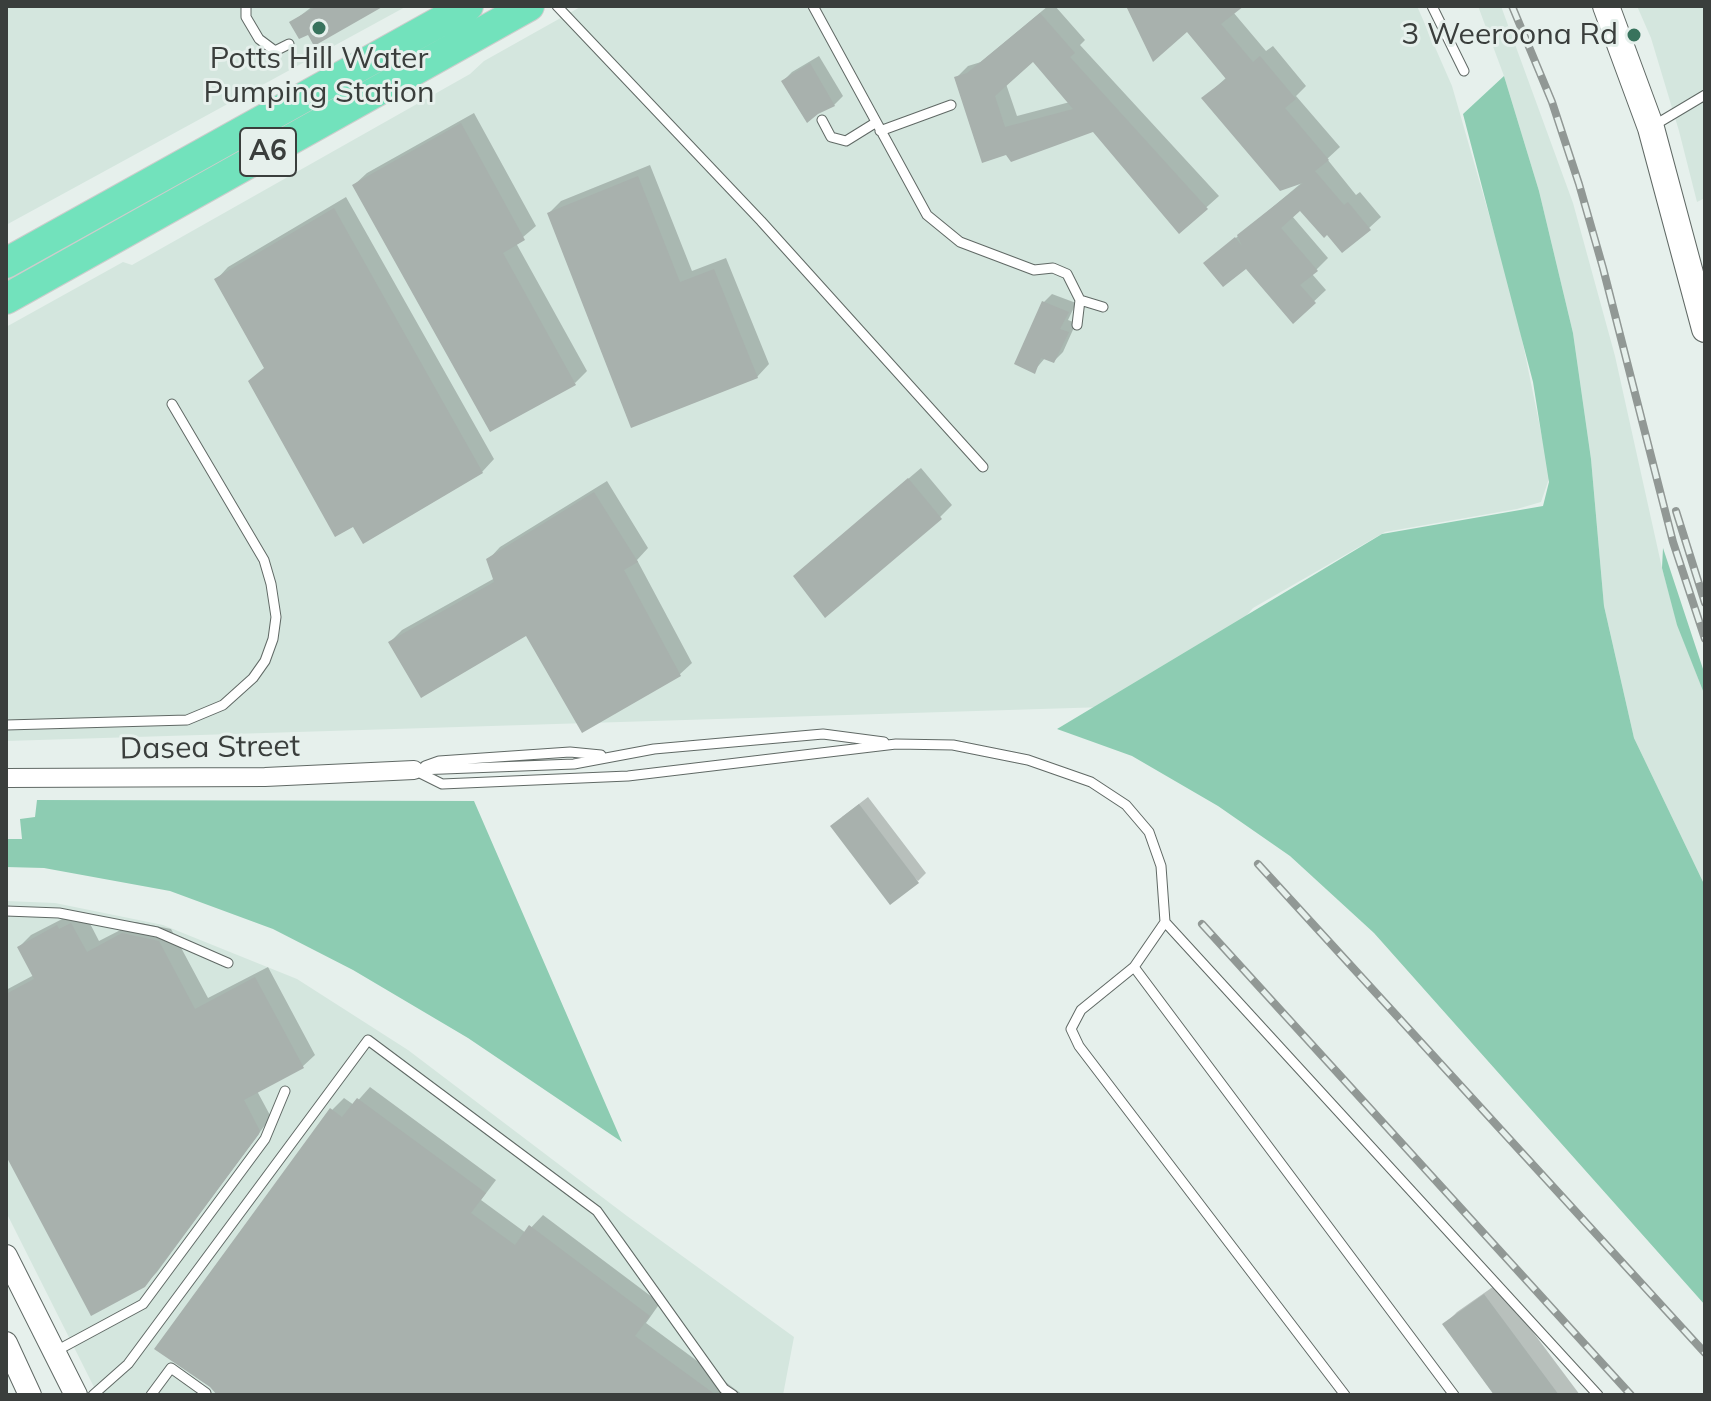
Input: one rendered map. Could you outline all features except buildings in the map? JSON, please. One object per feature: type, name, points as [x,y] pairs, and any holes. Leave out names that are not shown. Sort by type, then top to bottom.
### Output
[{"type":"highway","name":"A6","points":[[6,263],[468,6]]},
{"type":"highway","name":"A6","points":[[6,299],[529,6]]},
{"type":"main road","points":[[1606,6],[1651,128],[1705,329]]},
{"type":"street","name":"Dasea Street","points":[[6,778],[265,777],[414,770]]},
{"type":"street","points":[[6,1256],[76,1395]]},
{"type":"street","points":[[6,1343],[30,1395]]},
{"type":"lane","points":[[246,6],[246,17],[259,39],[275,51],[289,44]]},
{"type":"lane","points":[[557,6],[761,221],[983,467]]},
{"type":"lane","points":[[813,6],[927,215],[960,242],[1034,270],[1053,268],[1067,274],[1080,300],[1077,325]]},
{"type":"lane","points":[[1432,6],[1464,71]]},
{"type":"lane","points":[[1651,128],[1705,95]]},
{"type":"lane","points":[[822,120],[831,137],[846,141],[877,127],[951,105]]},
{"type":"lane","points":[[1080,300],[1103,307]]},
{"type":"lane","points":[[6,725],[187,720],[223,705],[253,678],[265,661],[273,639],[276,617],[264,560],[172,404]]},
{"type":"lane","points":[[414,770],[439,761],[570,752],[610,755],[823,734],[896,744],[953,745],[1028,760],[1091,782],[1126,805],[1149,832],[1161,866],[1165,922],[1598,1395]]},
{"type":"lane","points":[[414,770],[442,784],[628,776],[896,744]]},
{"type":"lane","points":[[6,911],[59,913],[157,932],[228,963]]},
{"type":"lane","points":[[1165,922],[1134,967],[1081,1010],[1071,1029],[1079,1046],[1345,1395]]},
{"type":"lane","points":[[1134,967],[1454,1395]]},
{"type":"lane","points":[[93,1395],[128,1364],[368,1040],[597,1211],[724,1389],[733,1395]]},
{"type":"lane","points":[[56,1352],[143,1304],[265,1139],[285,1091]]},
{"type":"lane","points":[[151,1395],[171,1368],[206,1393],[204,1395]]},
{"type":"shaded area","points":[[6,6],[407,6],[6,225]]},
{"type":"shaded area","points":[[582,6],[1417,6],[1452,86],[1515,305],[1550,476],[1541,502],[1385,532],[1253,608],[1170,705],[6,741],[6,327],[123,262],[132,265],[470,74],[484,61]]},
{"type":"shaded area","points":[[1478,6],[1501,6],[1573,203],[1615,356],[1662,568],[1677,623],[1705,696],[1705,886],[1634,738],[1604,606],[1591,459],[1573,333],[1539,191],[1504,76]]},
{"type":"shaded area","points":[[1637,6],[1705,6],[1705,198],[1697,202],[1651,38]]},
{"type":"shaded area","points":[[6,901],[55,903],[163,925],[297,979],[408,1050],[627,1216],[794,1337],[783,1395],[98,1395],[6,1212]]},
{"type":"green space","points":[[1504,76],[1539,191],[1573,333],[1591,459],[1604,606],[1634,738],[1705,886],[1705,1305],[1374,933],[1290,856],[1218,806],[1132,756],[1057,729],[1382,534],[1543,506],[1549,482],[1533,382],[1463,114]]},
{"type":"green space","points":[[1663,548],[1705,675],[1705,696],[1677,625],[1662,568]]},
{"type":"green space","points":[[37,800],[474,801],[622,1142],[468,1038],[353,970],[273,929],[170,891],[44,868],[6,867],[6,839],[22,839],[20,819],[35,817]]},
{"type":"railway","points":[[1512,6],[1552,102],[1579,184],[1673,542],[1705,639]]},
{"type":"railway","points":[[1676,511],[1705,603]]},
{"type":"railway","points":[[1258,864],[1705,1353]]},
{"type":"railway","points":[[1202,924],[1631,1395]]},
{"type":"place","name":"Potts Hill Water Pumping Station","points":[[319,28]]},
{"type":"place","name":"3 Weeroona Rd","points":[[1634,35]]}]
